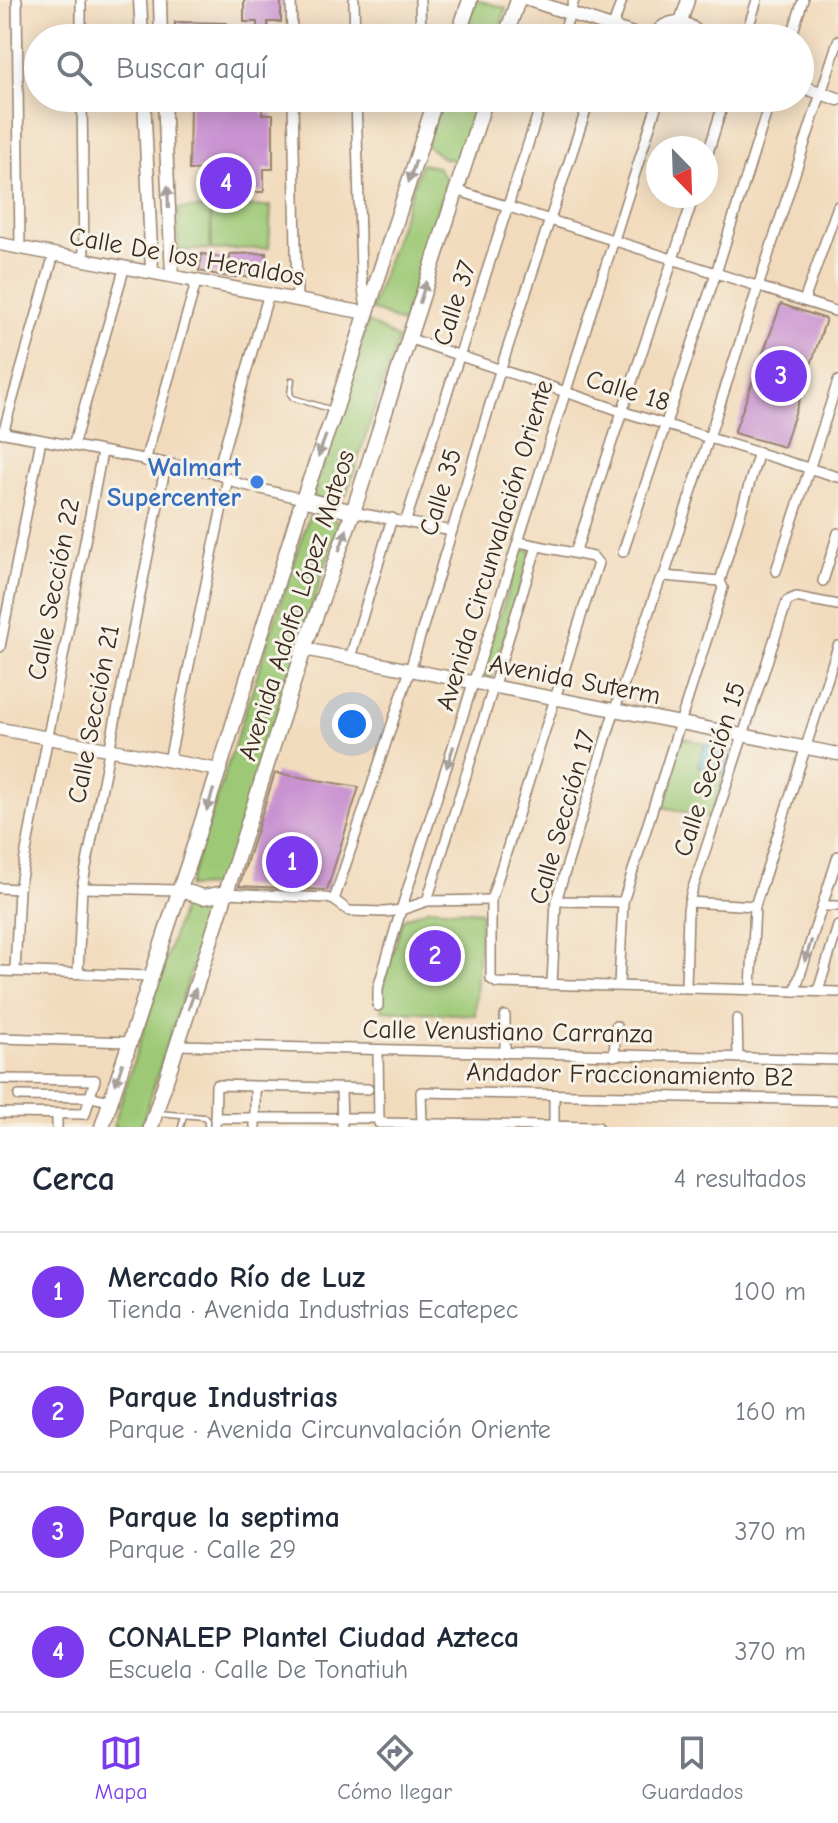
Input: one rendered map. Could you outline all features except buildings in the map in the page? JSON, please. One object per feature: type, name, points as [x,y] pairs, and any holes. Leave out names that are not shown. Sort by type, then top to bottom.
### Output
[{"type":"main road","points":[[462,24],[470,0]]},
{"type":"main road","points":[[510,24],[518,0]]},
{"type":"main road","name":"Avenida Adolfo López Mateos","points":[[102,1127],[181,890],[303,499],[335,411],[431,112]]},
{"type":"main road","name":"Avenida Adolfo López Mateos","points":[[154,1120],[304,649],[353,512],[481,112]]},
{"type":"main road","points":[[303,499],[353,512]]},
{"type":"main road","points":[[181,890],[203,897],[227,893]]},
{"type":"street","points":[[17,0],[20,248]]},
{"type":"street","points":[[81,0],[81,24]]},
{"type":"street","points":[[140,0],[141,24]]},
{"type":"street","points":[[160,0],[161,24]]},
{"type":"street","points":[[291,0],[292,24]]},
{"type":"street","points":[[354,0],[355,24]]},
{"type":"street","points":[[420,0],[421,24]]},
{"type":"street","points":[[529,0],[572,6],[599,24]]},
{"type":"street","points":[[614,24],[622,0]]},
{"type":"street","points":[[681,22],[688,0]]},
{"type":"street","points":[[749,24],[757,0]]},
{"type":"street","points":[[795,24],[803,0]]},
{"type":"street","points":[[666,24],[685,24]]},
{"type":"street","name":"Calle Sección 17","points":[[552,984],[556,901],[615,709],[664,576],[838,41]]},
{"type":"street","points":[[814,91],[838,99]]},
{"type":"street","points":[[82,112],[84,260]]},
{"type":"street","points":[[145,112],[152,271]]},
{"type":"street","points":[[165,112],[172,275]]},
{"type":"street","points":[[293,112],[297,298]]},
{"type":"street","points":[[356,112],[361,274],[366,313]]},
{"type":"street","name":"Calle 37","points":[[406,520],[539,112]]},
{"type":"street","name":"Calle 35","points":[[334,900],[410,670],[500,371],[585,112]]},
{"type":"street","name":"Avenida Circunvalación Oriente","points":[[378,1006],[378,988],[401,910],[654,112]]},
{"type":"street","points":[[713,136],[721,112]]},
{"type":"street","points":[[623,552],[767,112]]},
{"type":"street","points":[[456,190],[838,312]]},
{"type":"street","points":[[804,301],[838,206]]},
{"type":"street","points":[[575,553],[690,208]]},
{"type":"street","name":"Calle De los Heraldos","points":[[0,244],[366,313]]},
{"type":"street","points":[[54,254],[1,433],[217,473],[240,484],[303,499]]},
{"type":"street","points":[[73,446],[125,266]]},
{"type":"street","points":[[145,461],[197,279]]},
{"type":"street","points":[[217,473],[269,293]]},
{"type":"street","name":"Calle 18","points":[[408,338],[565,393],[838,477]]},
{"type":"street","points":[[776,571],[838,381]]},
{"type":"street","points":[[0,647],[41,440]]},
{"type":"street","name":"Calle Sección 22","points":[[15,971],[19,889],[102,452]]},
{"type":"street","points":[[619,985],[623,902],[723,588],[720,581],[759,452]]},
{"type":"street","name":"Calle Sección 21","points":[[78,973],[82,888],[166,464]]},
{"type":"street","points":[[169,761],[228,478]]},
{"type":"street","points":[[353,512],[452,531]]},
{"type":"street","points":[[350,658],[392,518]]},
{"type":"street","points":[[823,581],[838,533]]},
{"type":"street","points":[[519,542],[575,553],[597,560],[598,566],[491,900],[491,979],[497,983],[838,992]]},
{"type":"street","name":"Avenida Circunvalación Oriente","points":[[427,901],[537,546]]},
{"type":"street","points":[[664,576],[720,581]]},
{"type":"street","name":"Calle Sección 15","points":[[686,987],[689,902],[787,601],[796,597],[838,605]]},
{"type":"street","points":[[751,989],[755,906],[838,646]]},
{"type":"street","name":"Avenida Suterm","points":[[304,649],[838,754]]},
{"type":"street","points":[[0,729],[219,770]]},
{"type":"street","points":[[795,991],[838,856]]},
{"type":"street","points":[[0,888],[19,889]]},
{"type":"street","points":[[82,888],[181,890]]},
{"type":"street","points":[[227,893],[334,900],[349,911],[401,910],[427,901],[491,900]]},
{"type":"street","points":[[556,901],[623,902]]},
{"type":"street","points":[[689,902],[755,906]]},
{"type":"street","points":[[823,906],[838,906]]},
{"type":"street","points":[[818,991],[838,926]]},
{"type":"street","points":[[0,971],[152,976]]},
{"type":"street","points":[[505,1016],[505,1053]]},
{"type":"street","points":[[737,1019],[738,1058]]},
{"type":"street","points":[[614,1056],[616,1026]]},
{"type":"street","points":[[0,1038],[130,1042]]},
{"type":"street","name":"Calle Venustiano Carranza","points":[[177,1045],[838,1060]]},
{"type":"street","points":[[378,1050],[379,1123]]},
{"type":"street","points":[[0,1079],[95,1080],[85,1114],[0,1113]]},
{"type":"street","points":[[19,1079],[19,1113]]},
{"type":"street","points":[[368,1089],[216,1085],[215,1122],[598,1127]]},
{"type":"street","points":[[254,1122],[255,1087]]},
{"type":"street","points":[[341,1089],[342,1123]]},
{"type":"street","name":"Andador Fraccionamiento B2","points":[[422,1124],[421,1092],[838,1100]]},
{"type":"street","points":[[554,1095],[554,1126]]},
{"type":"street","points":[[19,1096],[91,1097],[111,1101]]},
{"type":"street","points":[[57,1114],[57,1127]]},
{"type":"lane","points":[[292,380],[290,391],[293,398],[335,411]]},
{"type":"lane","points":[[181,1127],[184,1116]]},
{"type":"lane","points":[[154,1120],[206,1117],[207,1127]]},
{"type":"green space","points":[[476,0],[506,8],[501,24],[467,24]]},
{"type":"green space","points":[[437,112],[474,112],[458,161],[443,158],[426,145]]},
{"type":"green space","points":[[421,164],[437,167],[447,180],[404,324],[371,309]]},
{"type":"green space","points":[[271,206],[269,248],[212,250],[211,210],[210,249],[178,251],[178,209]]},
{"type":"green space","points":[[368,322],[398,339],[346,495],[332,508],[313,496]]},
{"type":"green space","points":[[327,515],[339,523],[222,886],[188,887],[309,516]]},
{"type":"green space","points":[[522,548],[532,551],[491,679],[480,676]]},
{"type":"green space","points":[[681,737],[732,751],[710,818],[659,806]]},
{"type":"green space","points":[[213,903],[141,1127],[113,1127],[183,905]]},
{"type":"green space","points":[[430,908],[481,912],[475,1015],[382,1010],[381,993],[403,919]]},
{"type":"water","points":[[705,744],[732,751],[725,773],[698,766]]},
{"type":"place","name":"CONALEP Plantel Ciudad Azteca","points":[[226,183]]},
{"type":"place","name":"Parque la septima","points":[[781,376]]},
{"type":"place","name":"Walmart Supercenter","points":[[257,482]]},
{"type":"place","name":"Mercado Río de Luz","points":[[292,862]]},
{"type":"place","name":"Parque Industrias","points":[[435,956]]}]
